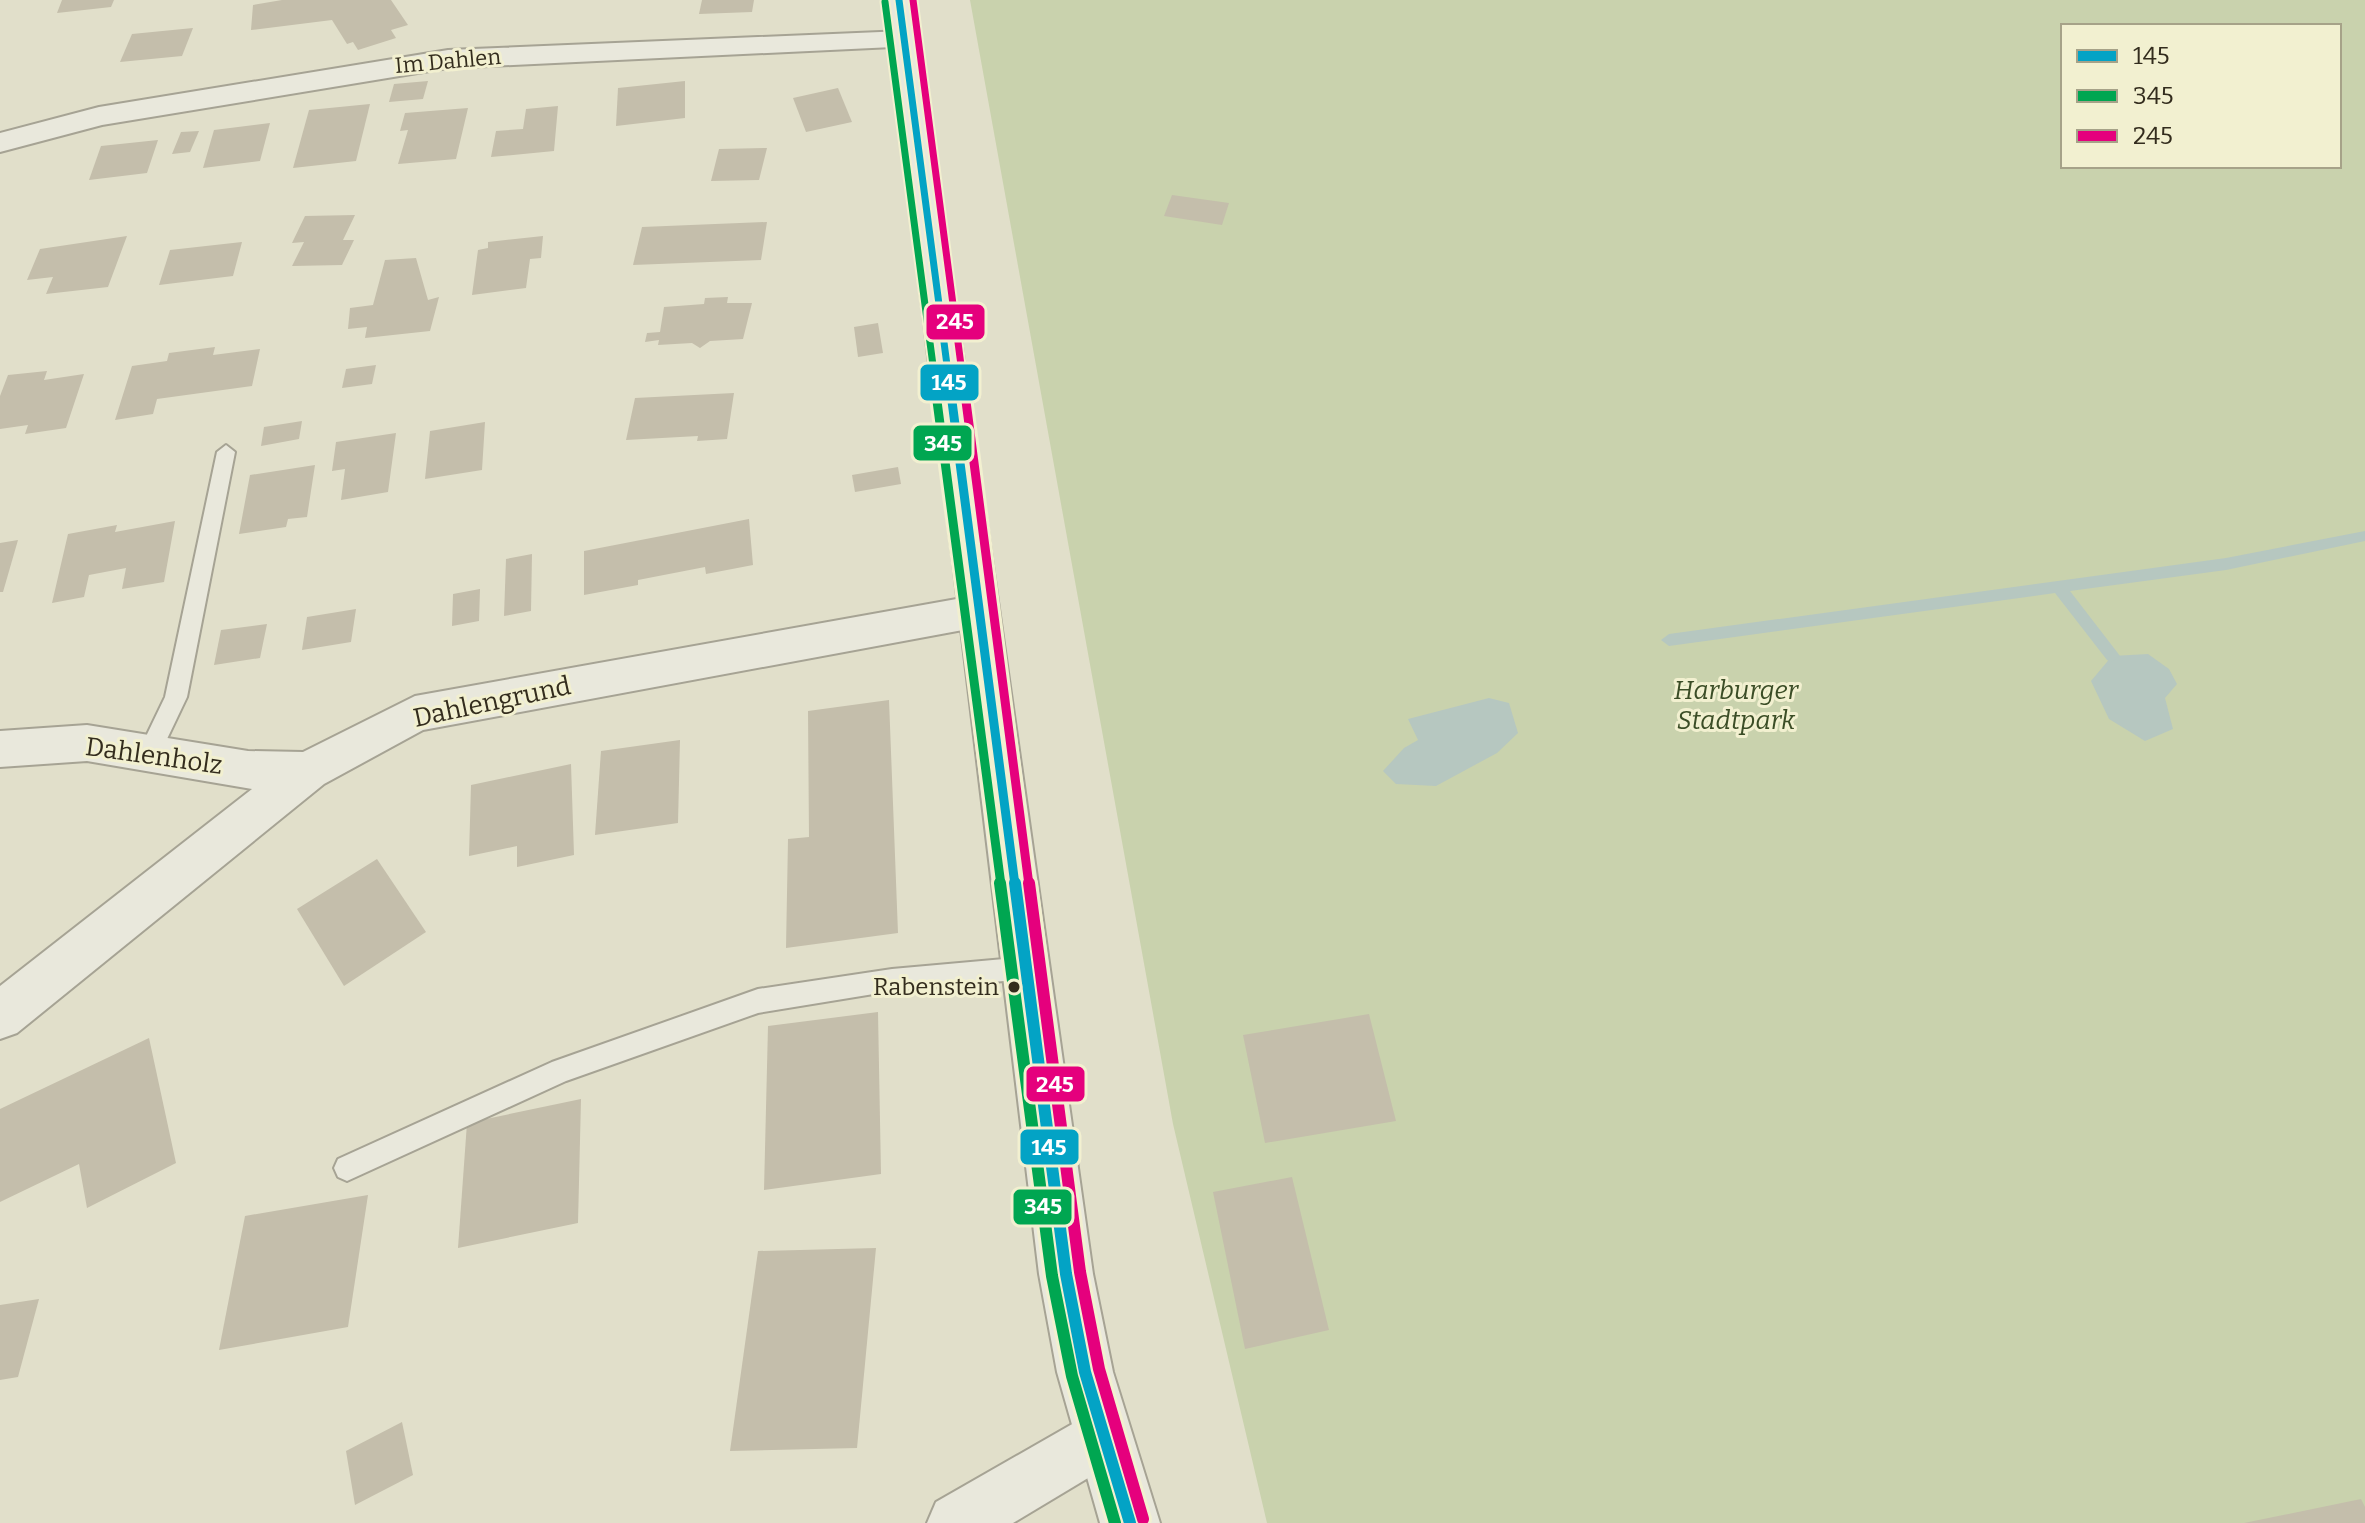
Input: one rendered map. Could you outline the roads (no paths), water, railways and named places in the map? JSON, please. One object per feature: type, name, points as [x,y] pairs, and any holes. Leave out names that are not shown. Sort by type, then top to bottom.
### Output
[{"type":"street","points":[[899,0],[1066,1274],[1102,1436],[1130,1523]]},
{"type":"street","name":"Im Dahlen","points":[[0,143],[99,116],[448,59],[904,40]]},
{"type":"street","name":"Dahlengrund","points":[[0,1016],[308,771],[415,714],[979,611]]},
{"type":"street","name":"Dahlenholz","points":[[0,749],[87,743],[248,770],[308,771]]},
{"type":"street","points":[[957,1523],[1102,1436]]},
{"type":"lane","points":[[149,753],[176,697],[226,452]]},
{"type":"lane","points":[[347,1168],[561,1071],[758,1001],[892,980],[1026,968]]},
{"type":"waterway","points":[[1669,640],[2226,564],[2365,536]]},
{"type":"waterway","points":[[2059,587],[2112,656]]},
{"type":"place","name":"Rabenstein","points":[[1014,987]]},
{"type":"park label","name":"Harburger Stadtpark","points":[[1736,705]]}]
